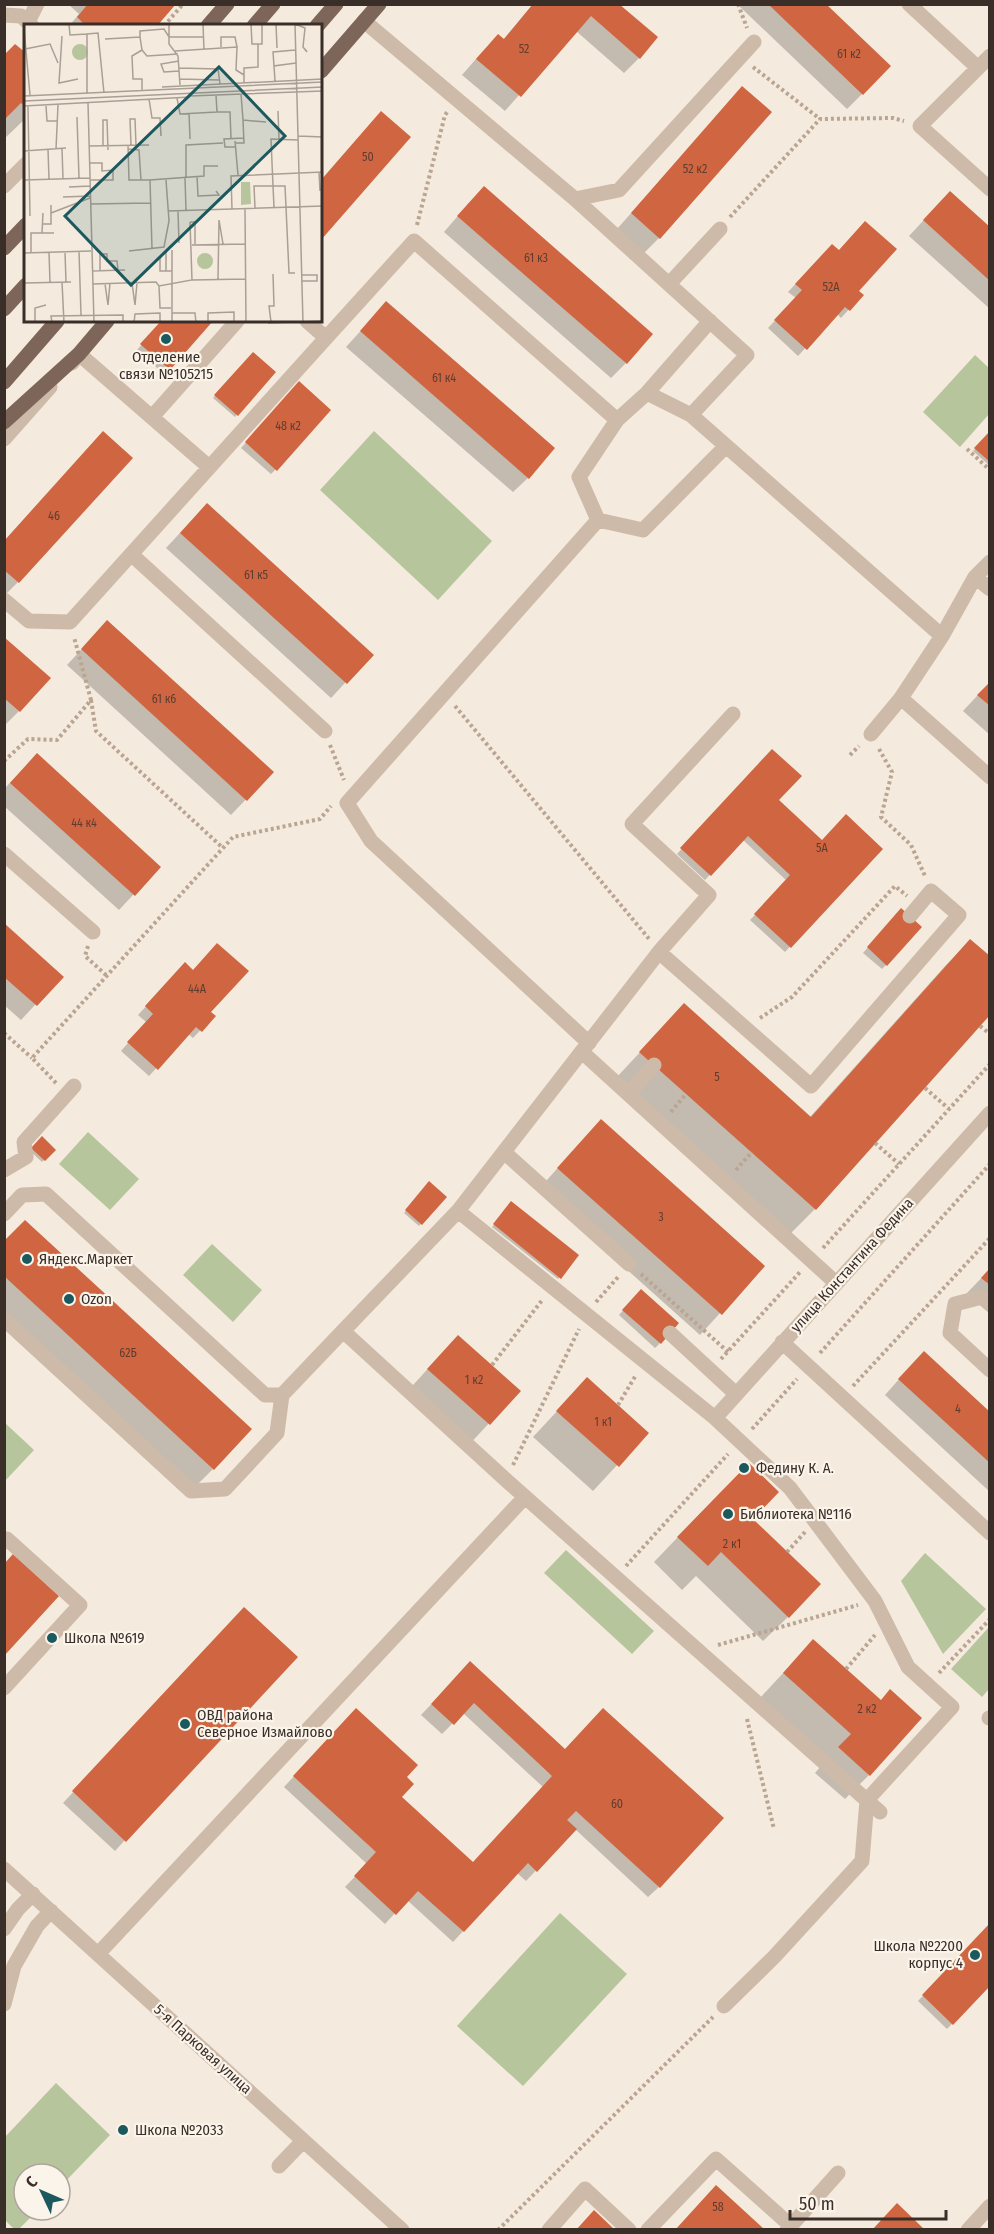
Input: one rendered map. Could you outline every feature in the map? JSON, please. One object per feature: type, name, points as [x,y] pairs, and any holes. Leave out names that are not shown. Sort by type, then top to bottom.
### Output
[{"type":"main road","points":[[210,24],[226,4]]},
{"type":"main road","points":[[256,24],[273,4]]},
{"type":"main road","points":[[319,24],[336,4]]},
{"type":"main road","points":[[322,70],[379,4]]},
{"type":"main road","points":[[4,248],[24,227]]},
{"type":"main road","points":[[4,309],[24,287]]},
{"type":"main road","points":[[4,382],[56,322]]},
{"type":"main road","points":[[4,422],[79,354],[106,322]]},
{"type":"street","points":[[4,15],[21,16],[30,24],[37,4]]},
{"type":"street","points":[[909,4],[977,67]]},
{"type":"street","points":[[364,21],[575,199],[747,355],[691,415]]},
{"type":"street","points":[[575,199],[619,190],[754,42]]},
{"type":"street","points":[[990,56],[920,126],[990,189]]},
{"type":"street","points":[[4,186],[24,166]]},
{"type":"street","points":[[670,283],[720,229]]},
{"type":"street","points":[[4,600],[29,621],[70,622],[414,241],[617,420]]},
{"type":"street","points":[[598,520],[579,477],[617,420],[647,393],[710,321]]},
{"type":"street","points":[[152,417],[236,322]]},
{"type":"street","points":[[308,322],[326,338]]},
{"type":"street","points":[[4,439],[79,354],[209,466]]},
{"type":"street","points":[[647,393],[691,415],[942,636]]},
{"type":"street","points":[[598,520],[643,530],[726,446]]},
{"type":"street","points":[[598,520],[347,803],[371,841],[585,1048],[628,1094],[836,1283]]},
{"type":"street","points":[[131,554],[325,731]]},
{"type":"street","points":[[872,734],[901,698],[942,636],[975,577],[990,562]]},
{"type":"street","points":[[975,577],[990,588]]},
{"type":"street","points":[[901,698],[990,777]]},
{"type":"street","points":[[4,1319],[191,1491],[225,1489],[277,1433],[282,1395],[458,1211],[659,952],[709,894],[633,824],[734,714]]},
{"type":"street","points":[[4,854],[93,932]]},
{"type":"street","points":[[659,952],[811,1086],[959,915],[931,891],[914,911]]},
{"type":"street","points":[[628,1094],[654,1065]]},
{"type":"street","points":[[4,1170],[26,1157],[24,1142],[71,1090]]},
{"type":"street","name":"улица Константина Федина","points":[[715,1418],[990,1113]]},
{"type":"street","points":[[504,1152],[629,1264]]},
{"type":"street","points":[[4,1214],[22,1195],[46,1194],[265,1395],[282,1395]]},
{"type":"street","points":[[458,1211],[715,1418],[790,1488],[875,1601],[908,1668],[952,1707],[867,1800],[862,1861],[774,1957],[724,2006]]},
{"type":"street","points":[[990,1304],[982,1297],[955,1304],[950,1333],[990,1370]]},
{"type":"street","points":[[343,1331],[506,1480],[880,1812]]},
{"type":"street","points":[[670,1334],[736,1394]]},
{"type":"street","points":[[782,1342],[990,1533]]},
{"type":"street","points":[[98,1954],[525,1497]]},
{"type":"street","points":[[4,1542],[7,1539],[81,1605],[4,1688]]},
{"type":"street","name":"5-я Парковая улица","points":[[4,1869],[402,2229]]},
{"type":"street","points":[[4,1929],[18,1909],[33,1894]]},
{"type":"street","points":[[4,2004],[14,1966],[37,1926],[51,1911]]},
{"type":"street","points":[[279,2166],[303,2140]]},
{"type":"street","points":[[648,2229],[716,2159],[788,2227],[838,2173]]},
{"type":"street","points":[[549,2229],[585,2189],[629,2229]]},
{"type":"street","points":[[968,2229],[988,2212]]},
{"type":"path","points":[[166,24],[183,4]]},
{"type":"path","points":[[738,4],[754,42]]},
{"type":"path","points":[[741,57],[820,119],[892,118],[920,126]]},
{"type":"path","points":[[414,241],[445,115],[457,100]]},
{"type":"path","points":[[720,229],[820,119]]},
{"type":"path","points":[[967,449],[990,470]]},
{"type":"path","points":[[32,1058],[223,848],[96,731],[91,700],[70,622]]},
{"type":"path","points":[[444,693],[659,952]]},
{"type":"path","points":[[4,761],[28,739],[57,740],[91,700]]},
{"type":"path","points":[[325,731],[347,788],[354,795]]},
{"type":"path","points":[[872,734],[892,772],[881,817],[911,845],[931,891]]},
{"type":"path","points":[[746,1028],[792,997],[895,886],[914,911]]},
{"type":"path","points":[[85,956],[106,975]]},
{"type":"path","points":[[980,1026],[990,1034]]},
{"type":"path","points":[[4,1033],[71,1090]]},
{"type":"path","points":[[711,1370],[990,1064]]},
{"type":"path","points":[[925,1088],[949,1109]]},
{"type":"path","points":[[875,1143],[899,1164]]},
{"type":"path","points":[[616,1578],[990,1164]]},
{"type":"path","points":[[842,1397],[990,1238]]},
{"type":"path","points":[[506,1480],[586,1314],[629,1264],[728,1352]]},
{"type":"path","points":[[492,1365],[552,1287]]},
{"type":"path","points":[[618,1405],[644,1362]]},
{"type":"path","points":[[787,1552],[811,1525]]},
{"type":"path","points":[[697,1651],[866,1603]]},
{"type":"path","points":[[928,1684],[990,1618]]},
{"type":"path","points":[[846,1668],[879,1631]]},
{"type":"path","points":[[740,1689],[774,1829]]},
{"type":"path","points":[[498,2229],[724,2006]]},
{"type":"green space","points":[[975,355],[989,368],[989,414],[960,447],[923,412]]},
{"type":"green space","points":[[374,431],[492,541],[438,600],[320,490]]},
{"type":"green space","points":[[88,1132],[139,1179],[110,1210],[59,1164]]},
{"type":"green space","points":[[212,1244],[262,1290],[233,1322],[183,1275]]},
{"type":"green space","points":[[4,1422],[34,1450],[5,1481],[4,1481]]},
{"type":"green space","points":[[566,1550],[654,1631],[632,1654],[544,1573]]},
{"type":"green space","points":[[925,1553],[986,1609],[943,1654],[901,1581]]},
{"type":"green space","points":[[989,1627],[989,1689],[982,1697],[951,1669]]},
{"type":"green space","points":[[560,1913],[627,1974],[523,2086],[457,2026]]},
{"type":"green space","points":[[56,2083],[110,2135],[72,2175],[72,2162],[12,2162],[12,2222],[26,2222],[19,2229],[14,2229],[5,2220],[5,2137]]},
{"type":"building","points":[[88,4],[176,4],[159,24],[84,24],[77,17]]},
{"type":"building","points":[[533,4],[619,4],[658,37],[640,59],[591,16],[521,97],[476,59],[498,34],[504,39]]},
{"type":"building","points":[[768,4],[826,4],[891,66],[863,95]]},
{"type":"building","points":[[15,44],[24,51],[24,105],[21,103],[4,120],[4,55]]},
{"type":"building","points":[[742,86],[772,112],[660,239],[631,213]]},
{"type":"building","points":[[381,111],[411,137],[322,239],[322,179]]},
{"type":"building","points":[[484,186],[653,334],[627,364],[457,216]]},
{"type":"building","points":[[950,191],[990,227],[990,281],[923,220]]},
{"type":"building","points":[[865,221],[897,249],[859,291],[864,295],[850,311],[845,307],[807,350],[774,320],[802,290],[795,284],[832,244],[839,250]]},
{"type":"building","points":[[386,301],[555,448],[529,479],[360,331]]},
{"type":"building","points":[[160,322],[212,322],[170,370],[140,344]]},
{"type":"building","points":[[253,352],[276,372],[238,416],[214,395]]},
{"type":"building","points":[[299,381],[331,410],[277,471],[245,442]]},
{"type":"building","points":[[103,431],[133,458],[19,583],[4,570],[4,541]]},
{"type":"building","points":[[990,431],[990,462],[974,448]]},
{"type":"building","points":[[207,503],[374,655],[347,684],[180,533]]},
{"type":"building","points":[[107,620],[274,772],[247,801],[81,649]]},
{"type":"building","points":[[4,637],[51,678],[20,712],[4,698]]},
{"type":"building","points":[[990,682],[990,706],[977,695]]},
{"type":"building","points":[[772,749],[802,776],[779,800],[822,840],[846,814],[883,849],[791,948],[754,914],[790,875],[748,836],[711,876],[680,848]]},
{"type":"building","points":[[37,753],[161,867],[135,896],[10,783]]},
{"type":"building","points":[[901,908],[922,927],[887,966],[867,947]]},
{"type":"building","points":[[4,923],[64,977],[37,1006],[4,977]]},
{"type":"building","points":[[970,939],[990,956],[990,1015],[816,1210],[639,1052],[684,1003],[811,1117]]},
{"type":"building","points":[[217,943],[249,971],[211,1012],[216,1016],[202,1032],[196,1027],[158,1070],[127,1042],[153,1014],[145,1006],[185,962],[193,970]]},
{"type":"building","points":[[601,1119],[765,1266],[722,1315],[557,1168]]},
{"type":"building","points":[[42,1136],[56,1150],[45,1161],[31,1148]]},
{"type":"building","points":[[429,1181],[447,1197],[422,1225],[405,1210]]},
{"type":"building","points":[[511,1201],[579,1255],[561,1279],[493,1224]]},
{"type":"building","points":[[25,1220],[252,1429],[214,1470],[4,1276],[4,1241]]},
{"type":"building","points":[[990,1268],[990,1285],[981,1278]]},
{"type":"building","points":[[641,1289],[679,1323],[661,1344],[622,1310]]},
{"type":"building","points":[[458,1335],[521,1391],[490,1425],[427,1369]]},
{"type":"building","points":[[924,1351],[990,1412],[990,1463],[898,1379]]},
{"type":"building","points":[[587,1377],[649,1433],[619,1467],[556,1411]]},
{"type":"building","points":[[749,1463],[779,1492],[753,1519],[821,1584],[789,1618],[721,1552],[708,1566],[677,1537]]},
{"type":"building","points":[[13,1554],[59,1596],[4,1656],[4,1564]]},
{"type":"building","name":"ОВД района Северное Измайлово","points":[[244,1607],[298,1657],[126,1842],[72,1791]]},
{"type":"building","points":[[813,1639],[881,1700],[890,1689],[922,1718],[870,1776],[838,1747],[851,1734],[783,1673]]},
{"type":"building","points":[[470,1661],[565,1749],[603,1708],[724,1818],[660,1888],[576,1811],[567,1820],[577,1829],[537,1872],[528,1863],[464,1932],[418,1891],[396,1915],[354,1876],[376,1852],[293,1776],[356,1708],[418,1765],[407,1777],[414,1784],[402,1797],[473,1862],[552,1776],[474,1703],[454,1725],[431,1704]]},
{"type":"building","name":"Школа №2200 корпус 4","points":[[990,1923],[990,1986],[953,2025],[922,1995]]},
{"type":"building","points":[[716,2185],[765,2230],[675,2230]]},
{"type":"building","points":[[897,2203],[925,2230],[872,2230]]},
{"type":"building","points":[[594,2210],[615,2230],[576,2230]]},
{"type":"place","name":"Отделение связи №105215","points":[[166,339]]},
{"type":"place","name":"Яндекс.Маркет","points":[[27,1259]]},
{"type":"place","name":"Ozon","points":[[69,1299]]},
{"type":"place","name":"Федину К. А.","points":[[744,1468]]},
{"type":"place","name":"Библиотека №116","points":[[728,1514]]},
{"type":"place","name":"Школа №619","points":[[52,1638]]},
{"type":"place","name":"ОВД района Северное Измайлово","points":[[185,1724]]},
{"type":"place","name":"Школа №2200 корпус 4","points":[[975,1955]]},
{"type":"place","name":"Школа №2033","points":[[123,2130]]}]
